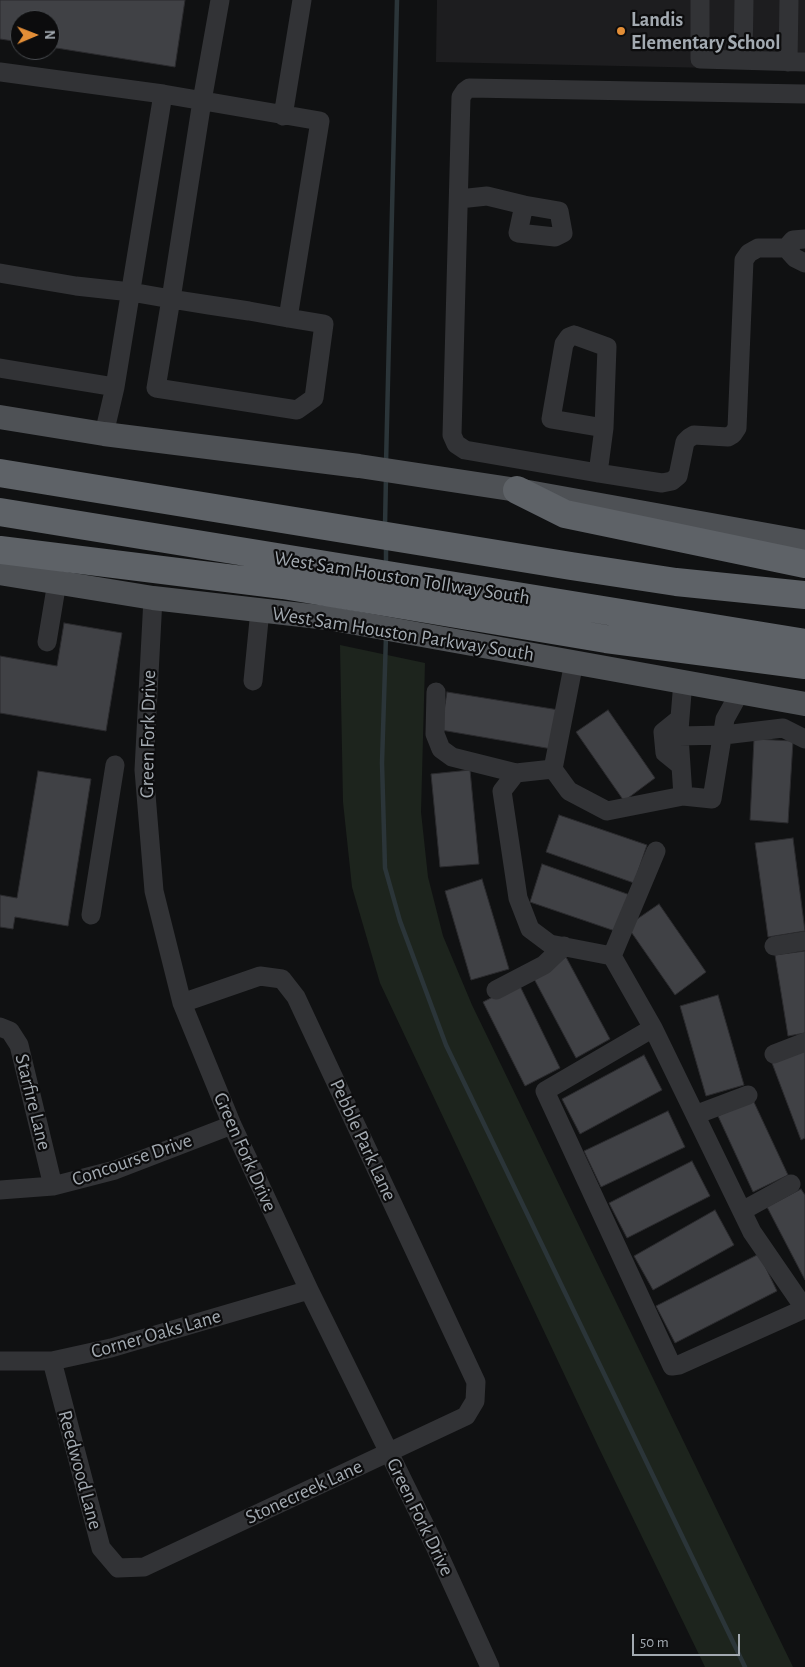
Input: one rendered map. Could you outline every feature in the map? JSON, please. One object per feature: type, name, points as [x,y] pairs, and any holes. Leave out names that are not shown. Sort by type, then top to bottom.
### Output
[{"type":"highway","name":"West Sam Houston Tollway South","points":[[0,474],[676,582],[805,595]]},
{"type":"highway","points":[[517,490],[565,514],[805,564]]},
{"type":"highway","name":"West Sam Houston Tollway South","points":[[0,512],[805,643]]},
{"type":"highway","points":[[0,550],[283,585],[606,639],[805,665]]},
{"type":"main road","points":[[0,417],[104,434],[429,476],[805,542]]},
{"type":"main road","name":"West Sam Houston Parkway South","points":[[0,573],[153,598],[260,610],[347,623],[805,704]]},
{"type":"street","points":[[0,273],[76,286],[172,298],[324,324],[314,398],[297,410],[156,388],[172,298],[202,101],[220,0]]},
{"type":"street","points":[[283,116],[302,0]]},
{"type":"street","points":[[700,0],[700,59],[797,62],[789,0]]},
{"type":"street","points":[[743,60],[744,0]]},
{"type":"street","points":[[0,72],[163,94],[283,116],[320,120],[288,318]]},
{"type":"street","points":[[805,94],[470,88],[461,97],[452,435],[456,444],[465,450],[598,473],[662,483],[672,480],[678,476],[685,442],[689,438],[694,435],[728,437],[737,428],[744,260],[748,252],[758,248],[786,248],[796,258],[805,263]]},
{"type":"street","points":[[104,434],[116,387],[163,94]]},
{"type":"street","points":[[459,199],[486,196],[524,205]]},
{"type":"street","points":[[786,248],[793,240],[805,238]]},
{"type":"street","points":[[598,473],[604,428],[607,347],[574,335],[569,337],[564,344],[551,419],[604,428]]},
{"type":"street","points":[[0,368],[116,387]]},
{"type":"street","points":[[47,642],[57,582]]},
{"type":"street","name":"Green Fork Drive","points":[[153,598],[144,770],[154,891],[182,1003],[232,1125],[309,1290],[434,1544],[490,1667]]},
{"type":"street","points":[[253,681],[260,610]]},
{"type":"street","points":[[574,662],[553,769],[569,791],[607,811],[683,796],[712,799],[724,735],[725,718],[740,692]]},
{"type":"street","points":[[683,681],[679,727],[683,796]]},
{"type":"street","points":[[436,692],[435,734],[441,749],[452,757],[516,773],[553,769]]},
{"type":"street","points":[[679,727],[724,735],[783,728],[805,739]]},
{"type":"street","points":[[91,915],[116,766]]},
{"type":"street","points":[[516,773],[502,791],[518,898],[530,930],[550,944],[612,956],[654,1028],[752,1232],[804,1309],[679,1366],[672,1366],[545,1091],[654,1028]]},
{"type":"street","points":[[612,956],[656,851]]},
{"type":"street","points":[[774,946],[805,941]]},
{"type":"street","points":[[496,990],[544,965],[564,946]]},
{"type":"street","name":"Pebble Park Lane","points":[[182,1003],[260,976],[282,979],[296,997],[476,1382],[475,1400]]},
{"type":"street","name":"Starfire Lane","points":[[0,1027],[10,1031],[19,1045],[53,1186]]},
{"type":"street","points":[[774,1054],[805,1042]]},
{"type":"street","points":[[695,1115],[748,1095]]},
{"type":"street","name":"Concourse Drive","points":[[0,1190],[53,1186],[115,1170],[232,1125]]},
{"type":"street","points":[[742,1211],[791,1184]]},
{"type":"street","name":"Corner Oaks Lane","points":[[0,1361],[52,1361],[111,1348],[309,1290]]},
{"type":"street","name":"Reedwood Lane","points":[[52,1361],[101,1548],[118,1568],[123,1568]]},
{"type":"street","name":"Stonecreek Lane","points":[[123,1568],[144,1567],[466,1416],[475,1400]]},
{"type":"shaded area","name":"Landis Elementary School","points":[[437,0],[805,0],[805,70],[436,62]]},
{"type":"shaded area","points":[[340,645],[425,663],[421,812],[428,877],[443,936],[472,1005],[793,1667],[705,1667],[598,1446],[380,983],[352,887],[343,802]]},
{"type":"building","points":[[0,0],[185,0],[175,67],[60,49],[60,10],[10,10],[10,40],[0,39]]},
{"type":"building","points":[[64,623],[122,633],[106,731],[0,713],[0,656],[57,666]]},
{"type":"building","points":[[447,692],[559,710],[552,749],[441,730]]},
{"type":"building","points":[[608,710],[655,778],[624,801],[576,732]]},
{"type":"building","points":[[754,739],[793,741],[788,823],[750,820]]},
{"type":"building","points":[[470,770],[479,864],[440,867],[431,774]]},
{"type":"building","points":[[38,771],[91,779],[68,926],[15,917],[13,929],[0,927],[0,895],[17,898]]},
{"type":"building","points":[[559,815],[647,845],[634,883],[546,852]]},
{"type":"building","points":[[793,838],[805,931],[768,937],[755,843]]},
{"type":"building","points":[[542,864],[630,895],[618,932],[530,902]]},
{"type":"building","points":[[482,879],[509,969],[471,980],[445,891]]},
{"type":"building","points":[[659,904],[706,972],[675,995],[627,926]]},
{"type":"building","points":[[805,951],[805,1033],[788,1036],[775,955]]},
{"type":"building","points":[[566,957],[610,1039],[576,1058],[532,975]]},
{"type":"building","points":[[519,984],[560,1068],[525,1086],[483,1002]]},
{"type":"building","points":[[718,995],[744,1085],[706,1096],[680,1006]]},
{"type":"building","points":[[805,1051],[805,1138],[801,1140],[772,1063]]},
{"type":"building","points":[[644,1055],[662,1090],[580,1134],[562,1099]]},
{"type":"building","points":[[753,1100],[788,1175],[753,1192],[718,1116]]},
{"type":"building","points":[[668,1111],[685,1147],[601,1187],[584,1151]]},
{"type":"building","points":[[692,1161],[710,1196],[627,1238],[609,1203]]},
{"type":"building","points":[[801,1189],[805,1195],[805,1280],[767,1207]]},
{"type":"building","points":[[715,1210],[734,1245],[653,1290],[634,1256]]},
{"type":"building","points":[[759,1254],[777,1291],[675,1343],[656,1306]]},
{"type":"waterway","points":[[386,464],[397,0]]},
{"type":"waterway","points":[[385,526],[386,476]]},
{"type":"waterway","points":[[386,544],[386,566]]},
{"type":"waterway","points":[[386,636],[382,763],[385,868],[400,921],[446,1045],[745,1667]]},
{"type":"place","name":"Landis Elementary School","points":[[621,31]]}]
